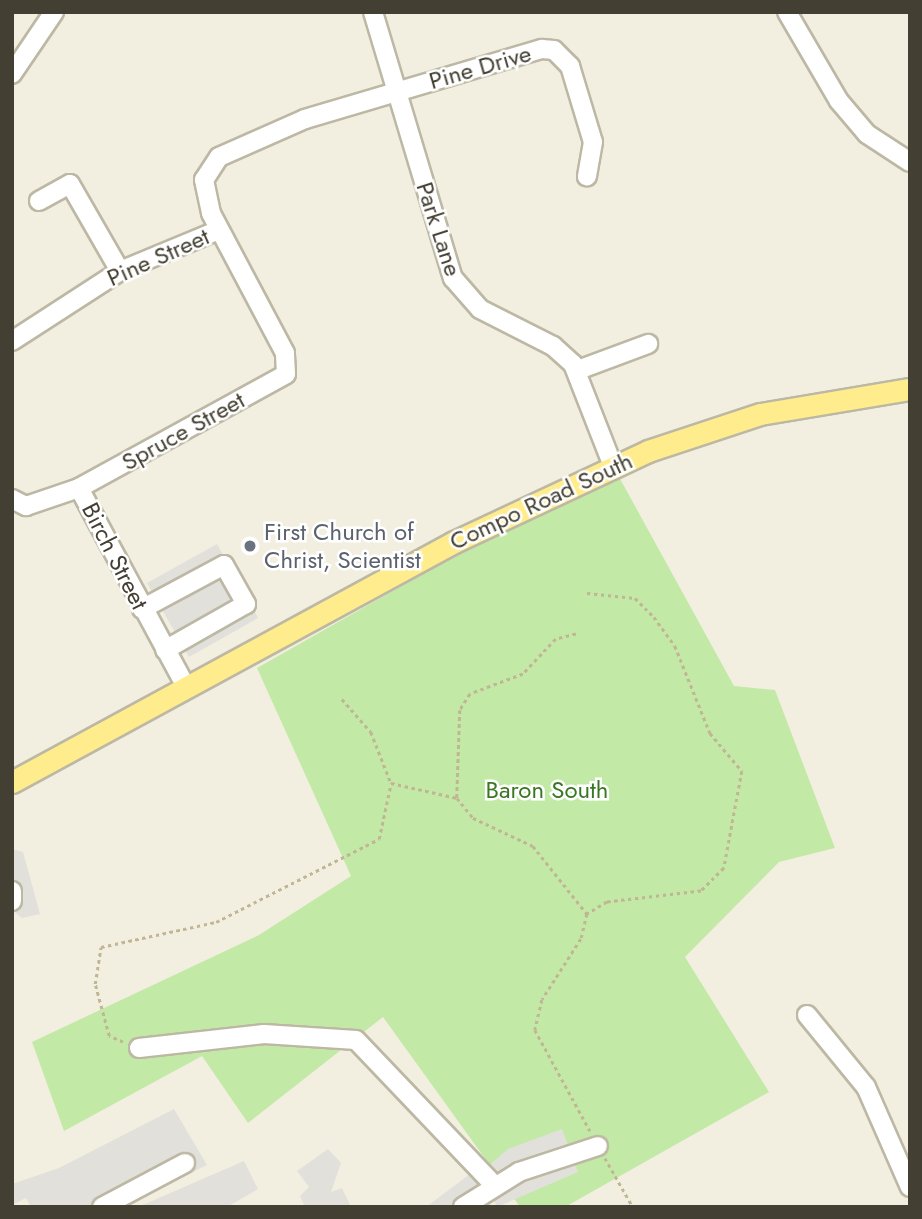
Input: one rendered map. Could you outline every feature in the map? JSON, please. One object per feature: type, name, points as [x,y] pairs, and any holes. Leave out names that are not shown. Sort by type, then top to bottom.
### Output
[{"type":"main road","name":"Compo Road South","points":[[12,782],[454,542],[613,466],[740,419],[910,389]]},
{"type":"street","points":[[12,74],[54,12]]},
{"type":"street","name":"Park Lane","points":[[373,12],[457,285],[480,309],[553,346],[578,370],[613,466]]},
{"type":"street","points":[[788,12],[839,101],[867,134],[910,162]]},
{"type":"street","name":"Pine Drive","points":[[276,131],[397,90],[532,51],[554,50],[570,66],[593,142],[587,176]]},
{"type":"street","name":"Pine Street","points":[[12,341],[120,271],[219,230],[204,191],[208,168],[276,131]]},
{"type":"street","points":[[38,201],[70,184],[120,271]]},
{"type":"street","name":"Spruce Street","points":[[79,488],[286,374],[285,353],[219,230]]},
{"type":"street","points":[[578,370],[648,344]]},
{"type":"street","name":"Birch Street","points":[[12,499],[26,506],[79,488],[186,687]]},
{"type":"street","points":[[142,609],[224,565],[246,604],[166,650]]},
{"type":"street","points":[[12,891],[12,901]]},
{"type":"street","points":[[807,1015],[866,1087],[910,1187]]},
{"type":"street","points":[[139,1048],[264,1034],[356,1040],[495,1186]]},
{"type":"street","points":[[463,1207],[495,1186],[548,1160],[598,1146]]},
{"type":"street","points":[[102,1207],[185,1164]]},
{"type":"path","points":[[587,593],[635,598],[654,617],[675,646],[710,733],[742,771],[724,868],[701,891],[607,902],[587,914],[581,939],[542,1000],[535,1030],[634,1207]]},
{"type":"path","points":[[457,798],[460,710],[470,694],[523,674],[556,639],[576,634]]},
{"type":"path","points":[[139,1048],[109,1036],[95,984],[101,947],[216,922],[379,839],[391,783],[371,732],[341,699]]},
{"type":"path","points":[[391,783],[457,798],[473,818],[533,846],[587,914]]},
{"type":"green space","name":"Baron South","points":[[613,466],[734,686],[775,690],[835,848],[779,862],[685,957],[769,1092],[565,1207],[520,1207],[383,1017],[248,1123],[202,1056],[64,1131],[32,1042],[259,935],[351,876],[257,668]]},
{"type":"shaded area","points":[[217,544],[258,618],[189,657],[147,583]]},
{"type":"shaded area","points":[[12,849],[23,852],[40,914],[22,918],[12,910]]},
{"type":"shaded area","points":[[174,1109],[207,1165],[123,1207],[31,1207],[26,1198],[12,1205],[12,1184],[59,1168]]},
{"type":"shaded area","points":[[562,1129],[578,1172],[497,1207],[480,1173],[508,1149]]},
{"type":"shaded area","points":[[328,1149],[341,1163],[331,1192],[342,1188],[351,1207],[305,1207],[300,1196],[309,1187],[297,1171]]},
{"type":"shaded area","points":[[244,1161],[258,1189],[227,1207],[138,1207]]},
{"type":"shaded area","points":[[470,1174],[491,1199],[489,1207],[426,1207]]},
{"type":"place","name":"First Church of Christ, Scientist","points":[[250,546]]}]
